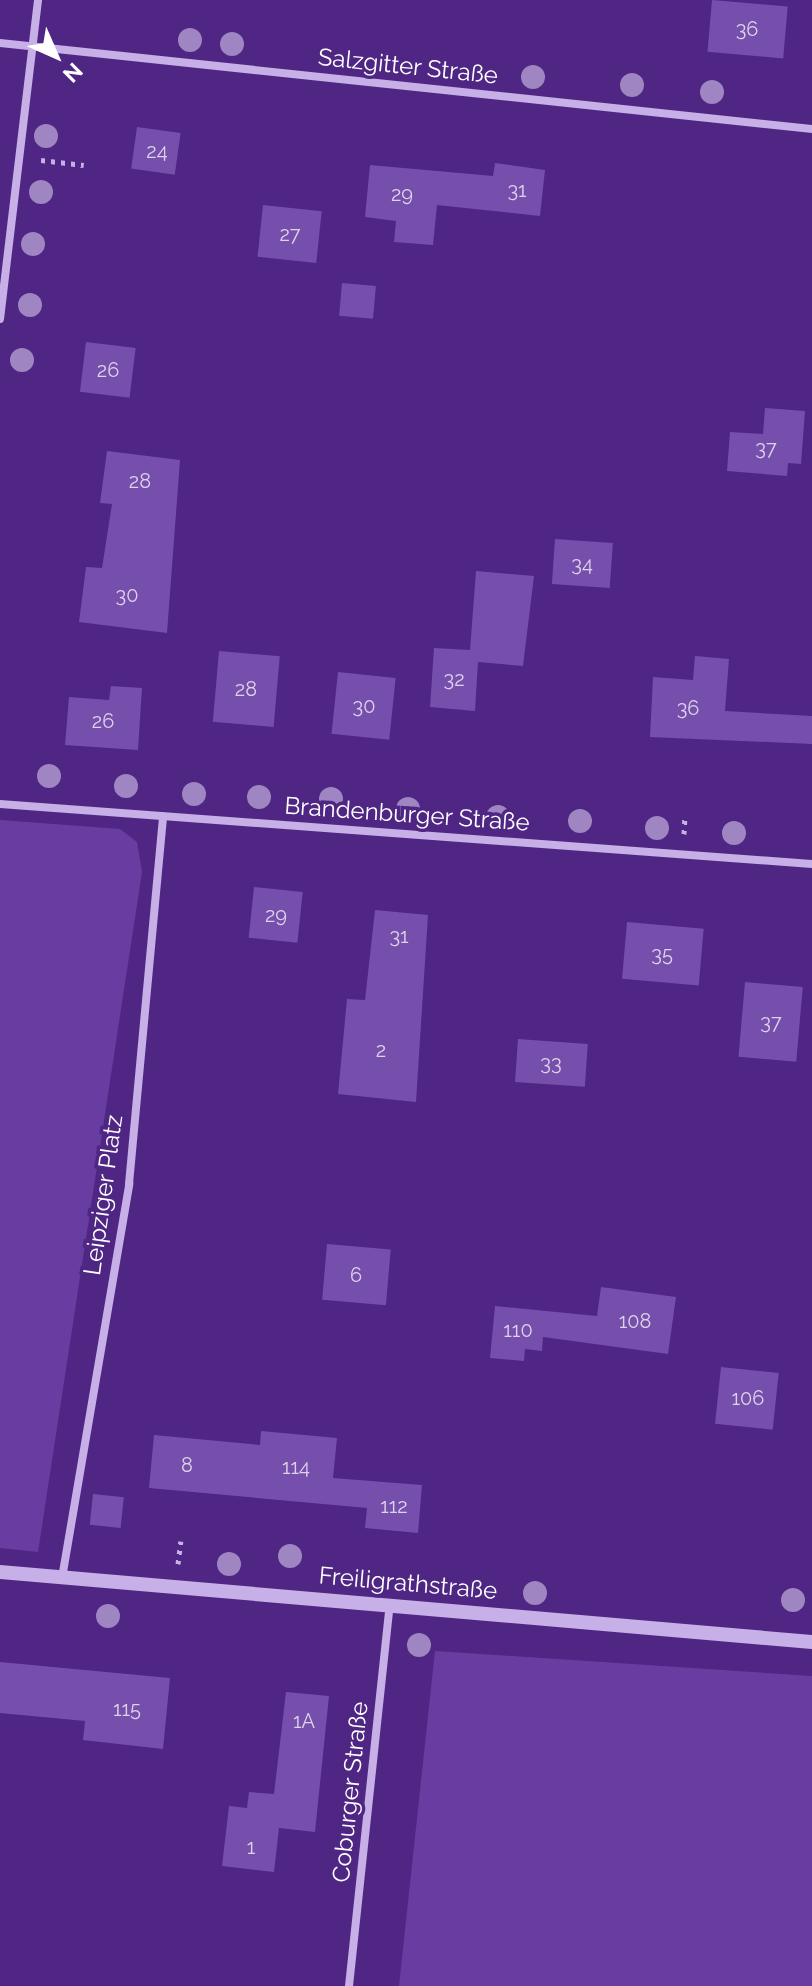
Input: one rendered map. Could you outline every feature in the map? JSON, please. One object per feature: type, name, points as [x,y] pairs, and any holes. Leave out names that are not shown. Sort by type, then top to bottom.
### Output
[{"type":"street","points":[[0,319],[38,0]]},
{"type":"street","name":"Salzgitter Straße","points":[[0,43],[812,129]]},
{"type":"street","name":"Brandenburger Straße","points":[[0,804],[812,864]]},
{"type":"street","name":"Leipziger Platz","points":[[62,1578],[129,1184],[163,817]]},
{"type":"street","name":"Freiligrathstraße","points":[[0,1572],[390,1602],[812,1642]]},
{"type":"street","name":"Coburger Straße","points":[[349,1986],[390,1602]]},
{"type":"path","points":[[19,157],[84,165]]},
{"type":"shaded area","points":[[0,820],[120,829],[137,842],[142,872],[38,1552],[0,1548]]},
{"type":"shaded area","points":[[435,1651],[812,1676],[812,1986],[399,1986]]},
{"type":"building","points":[[712,0],[788,7],[783,58],[707,52]]},
{"type":"building","points":[[137,127],[181,133],[175,175],[131,169]]},
{"type":"building","points":[[495,163],[545,170],[540,216],[437,205],[433,245],[394,242],[396,221],[365,217],[370,165],[493,176]]},
{"type":"building","points":[[263,205],[322,211],[316,263],[258,257]]},
{"type":"building","points":[[342,283],[376,286],[373,319],[339,316]]},
{"type":"building","points":[[86,342],[136,348],[130,398],[80,392]]},
{"type":"building","points":[[765,408],[805,411],[801,464],[788,463],[787,476],[727,471],[730,432],[763,434]]},
{"type":"building","points":[[107,451],[180,460],[167,633],[79,622],[86,567],[102,568],[112,504],[100,503]]},
{"type":"building","points":[[555,539],[613,543],[610,588],[552,584]]},
{"type":"building","points":[[476,571],[534,576],[523,666],[478,662],[475,711],[430,707],[434,648],[470,650]]},
{"type":"building","points":[[219,651],[280,656],[274,727],[213,722]]},
{"type":"building","points":[[695,656],[729,659],[725,711],[812,716],[812,744],[650,737],[653,677],[693,680]]},
{"type":"building","points":[[338,672],[396,678],[389,740],[332,734]]},
{"type":"building","points":[[111,686],[142,688],[138,750],[65,745],[69,697],[109,700]]},
{"type":"building","points":[[254,887],[303,892],[297,943],[249,938]]},
{"type":"building","points":[[375,910],[428,915],[416,1102],[338,1094],[347,999],[365,1000]]},
{"type":"building","points":[[627,922],[704,929],[699,985],[622,979]]},
{"type":"building","points":[[745,982],[803,987],[796,1062],[738,1057]]},
{"type":"building","points":[[518,1039],[588,1044],[585,1087],[515,1082]]},
{"type":"building","points":[[327,1244],[391,1250],[386,1305],[322,1300]]},
{"type":"building","points":[[601,1287],[676,1297],[668,1354],[543,1337],[542,1351],[525,1349],[524,1361],[490,1358],[495,1306],[597,1316]]},
{"type":"building","points":[[721,1367],[779,1373],[773,1430],[715,1424]]},
{"type":"building","points":[[261,1431],[337,1438],[333,1478],[422,1485],[418,1533],[365,1528],[367,1508],[149,1488],[154,1435],[260,1445]]},
{"type":"building","points":[[93,1494],[124,1497],[121,1528],[90,1525]]},
{"type":"building","points":[[0,1662],[170,1678],[163,1749],[83,1740],[85,1721],[0,1713]]},
{"type":"building","points":[[286,1692],[329,1696],[315,1832],[279,1828],[274,1872],[222,1866],[229,1806],[247,1808],[249,1792],[274,1794]]}]
